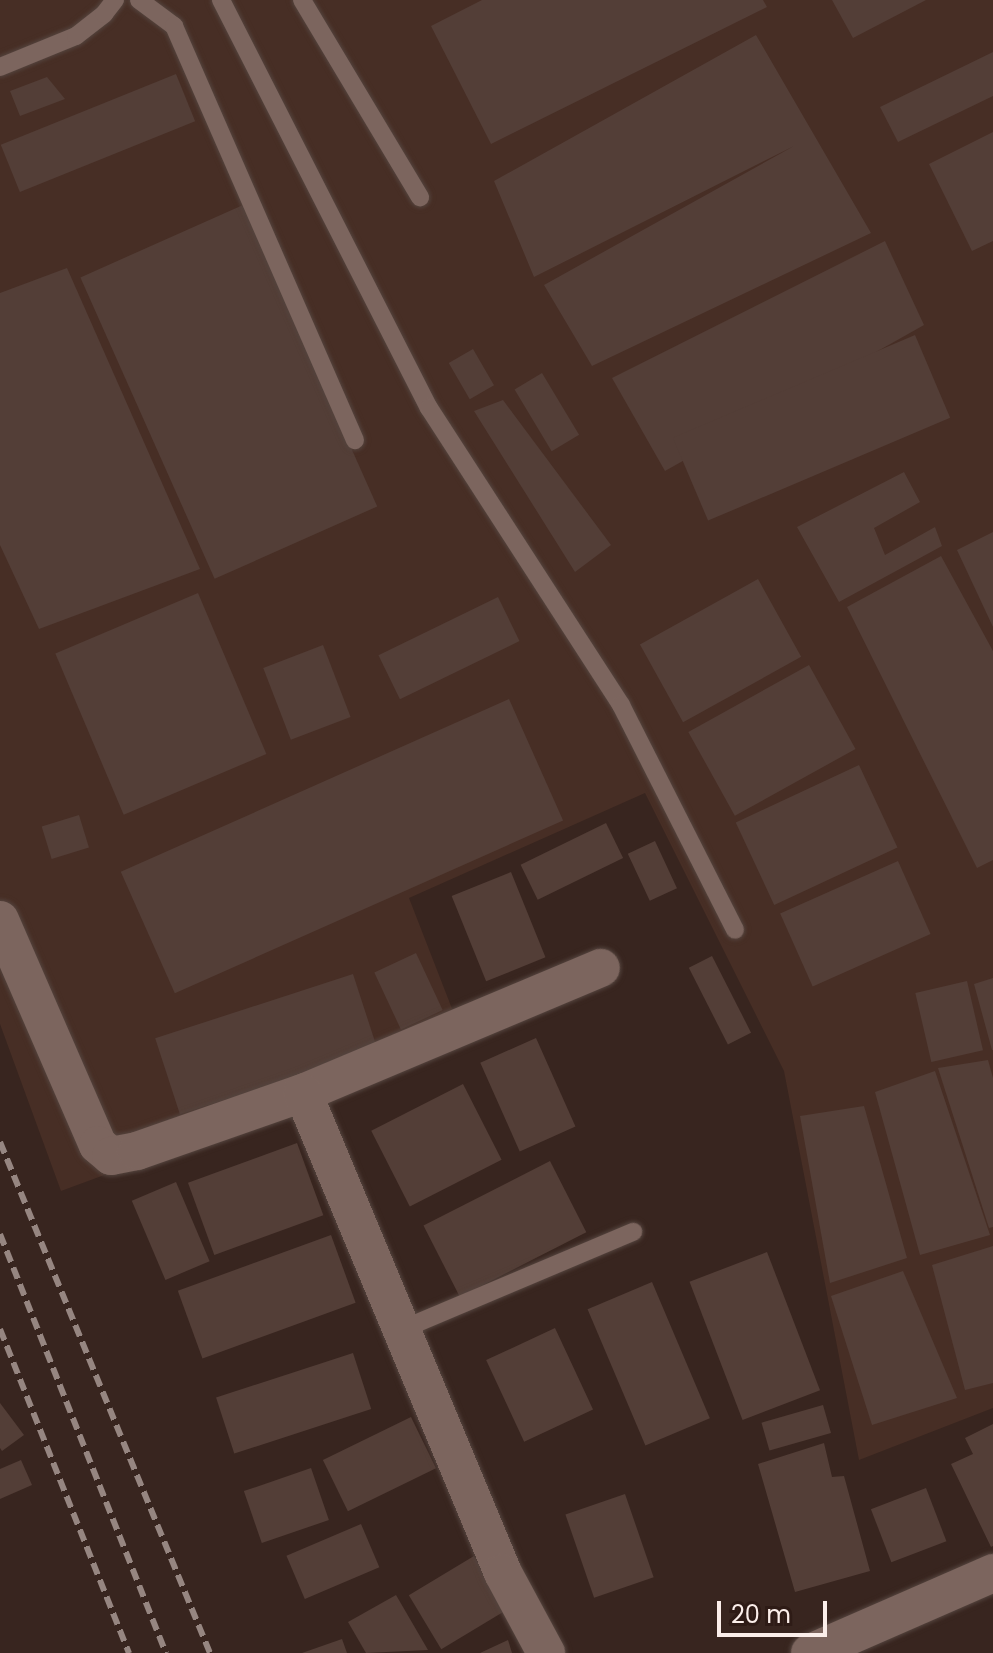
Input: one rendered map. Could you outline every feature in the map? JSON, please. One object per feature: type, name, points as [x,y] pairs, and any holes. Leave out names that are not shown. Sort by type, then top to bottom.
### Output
[{"type":"street","points":[[0,920],[98,1145],[111,1156],[137,1151],[303,1093],[601,968]]},
{"type":"street","points":[[303,1093],[503,1573],[546,1653]]},
{"type":"street","points":[[810,1653],[993,1573]]},
{"type":"lane","points":[[0,67],[76,36],[104,14],[115,0]]},
{"type":"lane","points":[[139,0],[174,26],[355,440]]},
{"type":"lane","points":[[221,0],[429,408],[621,705],[735,930]]},
{"type":"lane","points":[[302,0],[420,197]]},
{"type":"lane","points":[[403,1329],[633,1232]]},
{"type":"shaded area","points":[[0,0],[993,0],[993,1408],[859,1460],[784,1071],[645,793],[409,898],[465,1042],[61,1191],[0,1024]]},
{"type":"building","points":[[482,0],[763,0],[767,7],[491,144],[431,26]]},
{"type":"building","points":[[832,0],[926,0],[853,38]]},
{"type":"building","points":[[756,35],[871,233],[592,366],[544,285],[794,146],[534,277],[494,181]]},
{"type":"building","points":[[993,52],[993,96],[898,142],[880,107]]},
{"type":"building","points":[[176,74],[195,121],[20,192],[1,145]]},
{"type":"building","points":[[47,77],[65,99],[20,116],[10,91]]},
{"type":"building","points":[[993,132],[993,241],[972,251],[929,164]]},
{"type":"building","points":[[243,205],[377,506],[215,579],[80,277]]},
{"type":"building","points":[[885,241],[924,325],[665,471],[612,378]]},
{"type":"building","points":[[67,268],[200,569],[39,629],[0,545],[0,293]]},
{"type":"building","points":[[915,335],[950,418],[708,521],[673,438]]},
{"type":"building","points":[[473,349],[494,385],[470,399],[449,363]]},
{"type":"building","points":[[542,373],[579,435],[552,451],[515,389]]},
{"type":"building","points":[[503,400],[611,545],[575,572],[474,411]]},
{"type":"building","points":[[904,472],[920,502],[874,528],[885,555],[935,527],[942,546],[839,602],[797,527]]},
{"type":"building","points":[[993,532],[993,627],[957,550]]},
{"type":"building","points":[[941,556],[993,651],[993,860],[977,868],[847,607]]},
{"type":"building","points":[[758,579],[801,657],[683,722],[640,644]]},
{"type":"building","points":[[198,593],[266,754],[124,815],[55,654]]},
{"type":"building","points":[[498,597],[519,641],[400,699],[378,655]]},
{"type":"building","points":[[323,645],[351,717],[291,740],[263,668]]},
{"type":"building","points":[[809,665],[856,749],[735,816],[688,732]]},
{"type":"building","points":[[509,699],[563,821],[175,993],[121,872]]},
{"type":"building","points":[[859,765],[897,847],[774,905],[736,822]]},
{"type":"building","points":[[79,815],[89,848],[52,859],[42,826]]},
{"type":"building","points":[[606,823],[623,858],[538,900],[521,865]]},
{"type":"building","points":[[655,841],[677,888],[650,901],[628,854]]},
{"type":"building","points":[[898,861],[931,934],[813,987],[780,913]]},
{"type":"building","points":[[511,872],[545,957],[486,981],[452,896]]},
{"type":"building","points":[[416,953],[443,1010],[401,1030],[374,972]]},
{"type":"building","points":[[712,956],[751,1033],[728,1044],[689,968]]},
{"type":"building","points":[[353,974],[378,1050],[180,1114],[155,1038]]},
{"type":"building","points":[[993,978],[993,1050],[992,1050],[974,984]]},
{"type":"building","points":[[967,981],[983,1050],[931,1062],[915,993]]},
{"type":"building","points":[[536,1038],[575,1127],[520,1151],[480,1063]]},
{"type":"building","points":[[988,1060],[993,1078],[993,1227],[989,1228],[938,1068]]},
{"type":"building","points":[[935,1071],[990,1235],[920,1255],[875,1092]]},
{"type":"building","points":[[463,1084],[502,1160],[410,1206],[371,1131]]},
{"type":"building","points":[[864,1106],[907,1258],[830,1283],[800,1116]]},
{"type":"building","points":[[297,1143],[323,1215],[214,1255],[188,1183]]},
{"type":"building","points":[[550,1161],[586,1232],[460,1297],[423,1225]]},
{"type":"building","points":[[176,1182],[210,1261],[165,1280],[132,1201]]},
{"type":"building","points":[[331,1235],[356,1303],[202,1358],[178,1291]]},
{"type":"building","points":[[993,1246],[993,1383],[965,1390],[932,1265]]},
{"type":"building","points":[[767,1252],[820,1390],[743,1420],[690,1282]]},
{"type":"building","points":[[903,1271],[957,1398],[872,1425],[831,1296]]},
{"type":"building","points":[[652,1282],[710,1418],[645,1446],[588,1309]]},
{"type":"building","points":[[555,1328],[593,1410],[524,1442],[486,1360]]},
{"type":"building","points":[[353,1353],[371,1409],[234,1454],[216,1397]]},
{"type":"building","points":[[0,1403],[24,1435],[2,1451],[0,1448]]},
{"type":"building","points":[[823,1405],[831,1433],[769,1451],[761,1423]]},
{"type":"building","points":[[411,1417],[436,1468],[348,1511],[323,1460]]},
{"type":"building","points":[[993,1424],[991,1547],[951,1464],[973,1454],[965,1438]]},
{"type":"building","points":[[824,1443],[832,1477],[844,1476],[870,1571],[795,1592],[758,1464]]},
{"type":"building","points":[[21,1460],[32,1485],[0,1499],[0,1469]]},
{"type":"building","points":[[311,1468],[329,1520],[262,1543],[244,1491]]},
{"type":"building","points":[[926,1488],[946,1541],[891,1562],[871,1509]]},
{"type":"building","points":[[625,1494],[654,1577],[594,1598],[565,1515]]},
{"type":"building","points":[[361,1524],[379,1567],[305,1599],[286,1556]]},
{"type":"building","points":[[474,1556],[506,1610],[441,1649],[409,1595]]},
{"type":"building","points":[[396,1595],[428,1650],[366,1653],[348,1622]]},
{"type":"building","points":[[342,1639],[347,1653],[302,1653]]},
{"type":"building","points":[[508,1640],[512,1653],[480,1653]]},
{"type":"railway","points":[[0,1142],[210,1653]]},
{"type":"railway","points":[[0,1234],[166,1653]]},
{"type":"railway","points":[[0,1329],[129,1653]]}]
